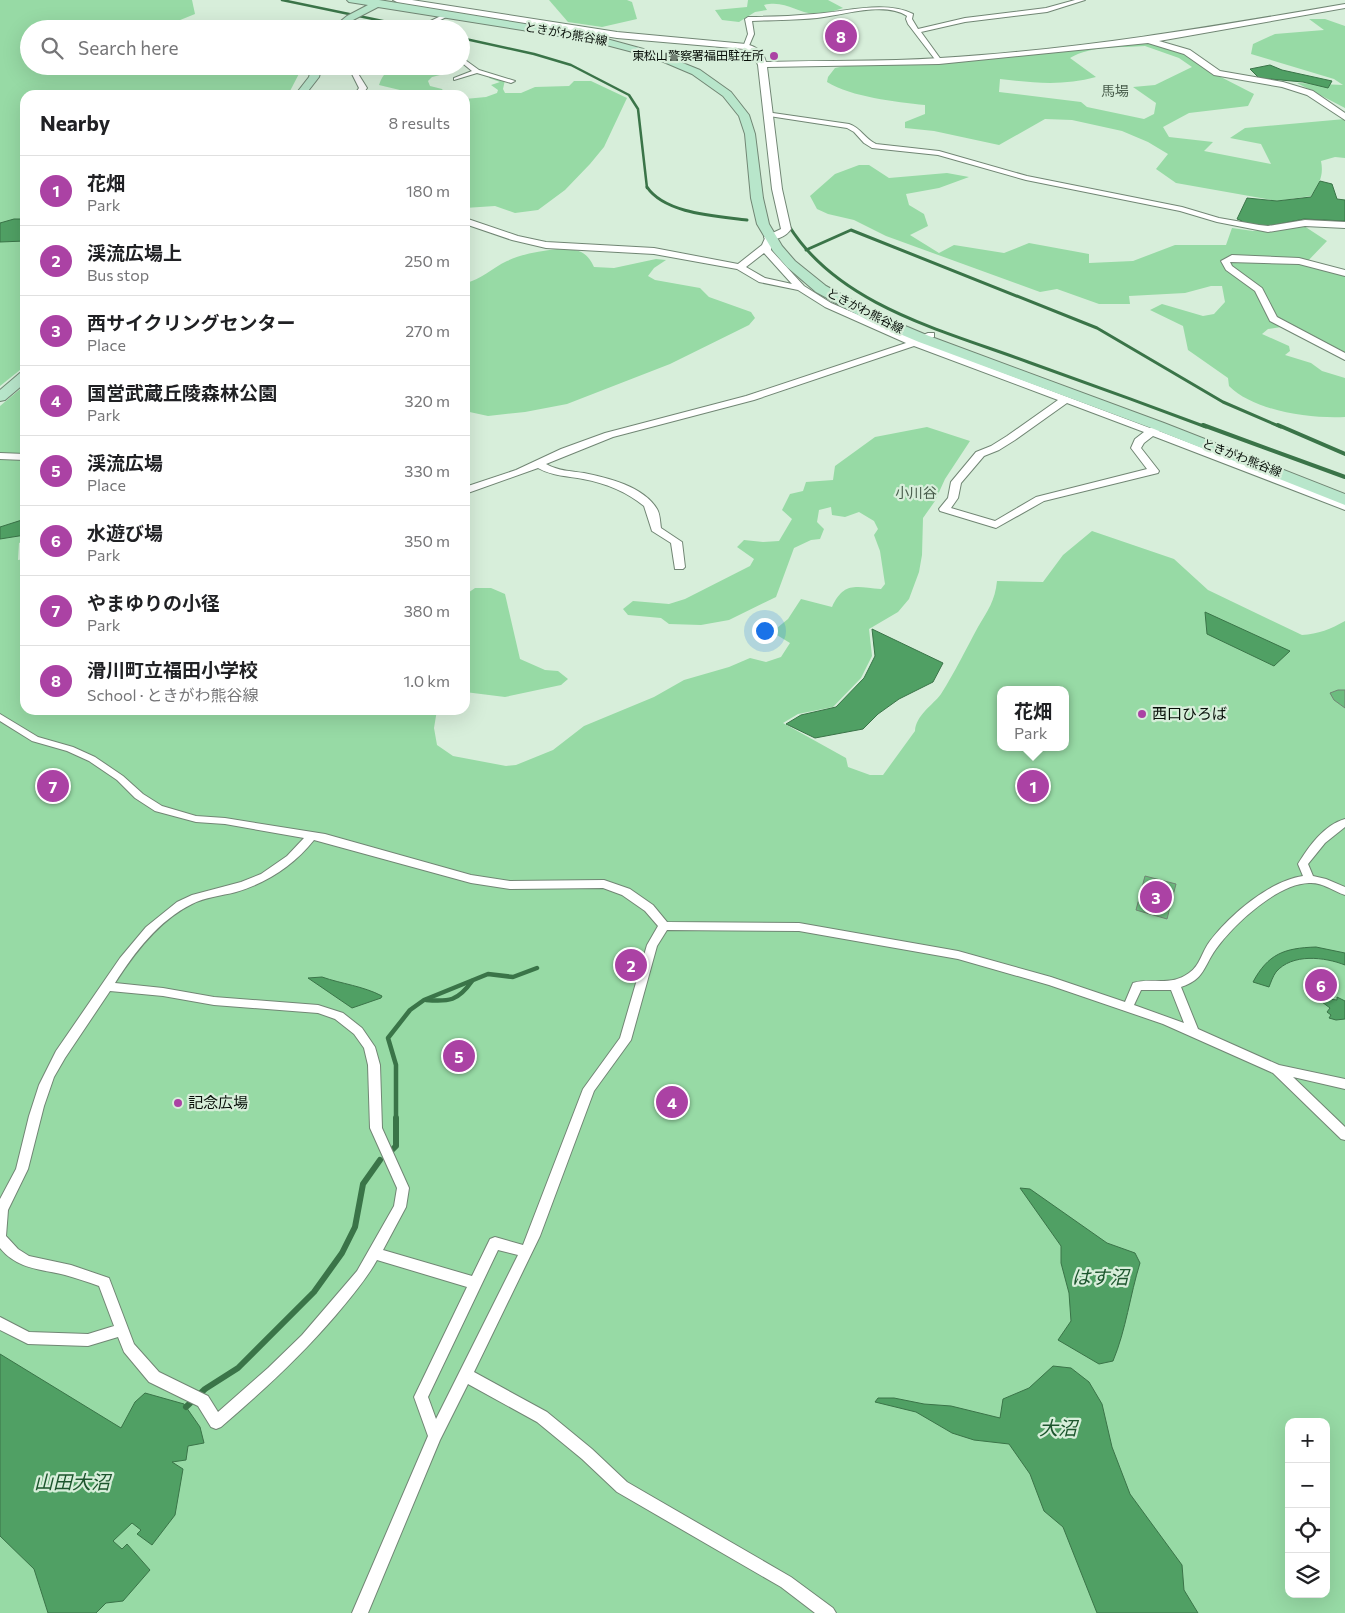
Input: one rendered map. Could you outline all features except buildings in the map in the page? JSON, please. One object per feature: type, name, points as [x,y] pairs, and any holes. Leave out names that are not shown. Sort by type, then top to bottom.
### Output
[{"type":"main road","name":"ときがわ熊谷線","points":[[352,0],[556,28],[619,40],[669,56],[712,76],[732,90],[753,115],[760,138],[770,209],[771,234]]},
{"type":"main road","name":"ときがわ熊谷線","points":[[377,2],[448,16],[549,30],[618,44],[655,54],[696,72],[727,94],[744,115],[750,134],[757,198],[771,234],[791,264],[821,289],[874,318],[923,339],[1345,500]]},
{"type":"main road","points":[[350,20],[377,2]]},
{"type":"main road","points":[[304,90],[315,75]]},
{"type":"main road","name":"ときがわ熊谷線","points":[[923,339],[1345,489]]},
{"type":"main road","points":[[0,397],[20,380]]},
{"type":"street","points":[[397,0],[617,35],[746,47],[756,51],[760,56],[762,65],[777,189],[786,229],[771,234],[740,267]]},
{"type":"street","points":[[873,0],[877,8]]},
{"type":"street","points":[[917,31],[965,20],[1047,10],[1082,0]]},
{"type":"street","points":[[762,65],[939,61],[1148,40],[1345,6]]},
{"type":"street","points":[[746,47],[751,34],[748,19],[750,18],[816,16],[856,9],[903,8],[911,16],[908,19],[939,61]]},
{"type":"street","points":[[438,20],[448,16]]},
{"type":"street","points":[[1148,40],[1187,52],[1218,73],[1283,85],[1310,93],[1345,117]]},
{"type":"street","points":[[470,66],[477,71],[511,81]]},
{"type":"street","points":[[470,73],[477,71]]},
{"type":"street","points":[[356,75],[363,88],[362,90]]},
{"type":"street","points":[[456,78],[465,75]]},
{"type":"street","points":[[769,114],[849,126],[856,129],[866,143],[875,146],[939,152],[1026,178],[1182,209],[1244,226],[1268,229],[1305,223],[1345,225]]},
{"type":"street","points":[[470,223],[544,245],[582,249],[620,248],[672,253],[740,267],[755,278],[769,283],[801,288]]},
{"type":"street","points":[[771,234],[767,251],[801,288],[828,305],[923,339],[1066,399],[1155,428],[1345,507]]},
{"type":"street","points":[[1345,273],[1298,261],[1232,258],[1225,261],[1229,268],[1259,290],[1272,319],[1345,357]]},
{"type":"street","points":[[470,489],[610,435],[750,398],[923,339]]},
{"type":"street","points":[[1066,399],[996,448],[980,454],[956,482],[953,498],[944,509],[996,525],[1040,499],[1154,471],[1136,448],[1139,441],[1155,428]]},
{"type":"street","points":[[0,456],[20,457]]},
{"type":"street","points":[[540,463],[547,470],[601,481],[630,491],[641,498],[652,510],[656,529],[676,542],[679,568]]},
{"type":"street","points":[[0,717],[35,739],[70,749],[92,759],[120,778],[139,796],[158,809],[196,819],[226,821],[325,838],[472,879],[510,885],[604,884],[626,892],[649,908],[664,926],[798,927],[958,955],[1051,980],[1128,1007],[1194,1032],[1277,1069],[1345,1084]]},
{"type":"street","points":[[1309,879],[1303,864],[1317,844],[1331,829],[1345,822]]},
{"type":"street","points":[[106,986],[214,1000],[318,1009],[339,1016],[358,1031],[369,1047],[374,1066],[376,1128],[403,1188],[400,1207],[362,1275],[307,1339],[263,1383],[216,1422],[203,1401],[154,1377],[128,1348],[104,1282],[59,1268],[31,1264],[11,1252],[0,1237],[2,1209],[21,1170],[34,1115],[45,1083],[73,1035],[106,986],[141,939],[165,916],[182,904],[216,892],[244,885],[268,874],[287,862],[303,847],[311,836]]},
{"type":"street","points":[[1128,1007],[1137,986],[1175,986],[1193,976],[1201,969],[1211,947],[1243,913],[1284,886],[1299,880],[1309,879],[1345,890]]},
{"type":"street","points":[[360,1612],[434,1436],[534,1236],[589,1089],[624,1040],[652,945],[664,926]]},
{"type":"street","points":[[1175,986],[1194,1032]]},
{"type":"street","points":[[1277,1069],[1345,1135]]},
{"type":"street","points":[[434,1436],[421,1397],[495,1243],[526,1252]]},
{"type":"street","points":[[374,1252],[475,1283]]},
{"type":"street","points":[[0,1322],[28,1338],[88,1340],[122,1330]]},
{"type":"street","points":[[465,1375],[542,1417],[587,1454],[622,1487],[786,1582],[828,1613]]},
{"type":"shaded area","points":[[0,0],[192,0],[195,14],[180,20],[20,20],[20,75],[298,75],[291,90],[20,90],[20,370],[0,386]]},
{"type":"shaded area","points":[[549,0],[627,0],[632,2],[637,19],[602,27],[568,22]]},
{"type":"shaded area","points":[[748,0],[828,0],[843,8],[815,14],[785,5],[764,5],[767,10],[755,12],[739,22],[722,20],[715,10],[747,7]]},
{"type":"shaded area","points":[[1309,19],[1325,19],[1345,26],[1345,108],[1297,83],[1343,85],[1334,79],[1251,54],[1253,44],[1275,34],[1324,30]]},
{"type":"shaded area","points":[[1140,42],[1155,43],[1185,53],[1215,74],[1254,94],[1248,106],[1189,113],[1163,127],[1169,137],[1213,142],[1204,151],[1271,164],[1261,144],[1230,138],[1245,128],[1345,119],[1345,158],[1335,157],[1321,161],[1322,171],[1320,180],[1311,196],[1277,201],[1176,183],[1156,169],[1168,154],[1148,142],[1122,131],[1072,120],[1045,119],[999,145],[934,131],[905,128],[905,122],[925,114],[925,105],[861,95],[827,82],[828,77],[835,68],[860,63],[974,61]],"holes":[[[1145,46],[1179,58],[1192,67],[1155,85],[1133,87],[1156,103],[1154,114],[1144,119],[1087,107],[1081,102],[999,92],[1000,79],[1060,83],[1096,77],[1070,58],[1097,49]]]},
{"type":"shaded area","points":[[384,75],[440,75],[432,77],[428,81],[430,86],[443,90],[400,90],[379,85]]},
{"type":"shaded area","points":[[489,75],[501,76],[505,80],[503,89],[505,93],[521,93],[535,87],[569,86],[574,81],[591,81],[627,98],[604,147],[565,190],[538,210],[515,213],[495,206],[470,208],[470,99],[486,97],[497,93],[498,90],[491,85],[500,82],[489,78]]},
{"type":"shaded area","points":[[859,165],[869,165],[889,178],[947,173],[969,177],[939,188],[906,194],[909,205],[924,214],[928,226],[910,235],[939,253],[954,245],[1004,253],[1029,243],[1089,254],[1089,263],[1133,261],[1175,245],[1226,245],[1232,228],[1253,231],[1304,226],[1327,241],[1304,265],[1345,276],[1345,354],[1288,326],[1268,329],[1262,334],[1289,346],[1290,351],[1285,355],[1311,363],[1322,371],[1345,378],[1345,417],[1316,417],[1283,412],[1253,402],[1240,395],[1229,386],[1228,378],[1188,350],[1183,326],[1150,310],[1162,304],[1203,316],[1214,314],[1225,302],[1222,286],[1211,286],[1185,293],[1129,296],[1130,304],[1099,304],[1057,289],[1040,292],[886,236],[854,220],[828,214],[817,209],[810,196],[835,174]]},
{"type":"shaded area","points":[[557,249],[575,250],[587,256],[594,267],[614,268],[656,259],[666,260],[654,268],[648,276],[655,280],[700,288],[709,297],[751,312],[755,318],[749,325],[670,364],[567,404],[525,412],[488,416],[470,412],[470,281],[502,264],[531,253]]},
{"type":"shaded area","points":[[20,389],[20,543],[18,560],[20,560],[20,715],[436,715],[434,728],[437,745],[453,756],[506,766],[516,765],[553,750],[584,726],[654,697],[684,680],[729,667],[750,658],[766,662],[781,657],[790,643],[772,632],[788,619],[801,599],[832,607],[846,589],[858,587],[881,589],[885,584],[880,551],[874,535],[878,529],[874,521],[859,512],[845,517],[832,515],[831,507],[819,510],[817,522],[824,529],[820,539],[811,540],[794,548],[776,597],[729,620],[701,625],[669,624],[661,618],[628,615],[623,609],[633,601],[669,604],[685,599],[750,566],[754,559],[737,547],[744,540],[779,541],[792,519],[782,510],[790,494],[803,491],[806,482],[833,480],[835,466],[875,437],[927,427],[970,441],[945,479],[935,501],[923,518],[922,555],[919,572],[909,599],[898,612],[869,629],[872,656],[861,678],[833,707],[798,714],[783,723],[846,758],[848,767],[870,775],[883,775],[915,731],[921,715],[941,694],[956,669],[991,605],[997,581],[1043,582],[1063,555],[1092,531],[1174,559],[1208,590],[1302,635],[1324,631],[1345,621],[1345,1613],[0,1613],[0,406]]},
{"type":"shaded area","points":[[475,588],[491,588],[505,594],[520,659],[545,670],[558,671],[568,679],[561,685],[505,697],[470,693],[470,592]]},
{"type":"water","points":[[1270,65],[1282,70],[1332,81],[1328,88],[1303,82],[1259,78],[1250,69]]},
{"type":"water","points":[[1320,181],[1332,184],[1337,199],[1345,200],[1345,221],[1304,219],[1264,227],[1241,223],[1242,221],[1237,219],[1247,198],[1277,201],[1311,197]]},
{"type":"water","points":[[20,219],[20,241],[0,242],[0,223]]},
{"type":"water","points":[[20,521],[20,536],[0,539],[0,527]]},
{"type":"water","points":[[1205,612],[1290,651],[1274,666],[1207,634]]},
{"type":"water","points":[[872,629],[943,663],[933,682],[899,699],[878,714],[863,729],[815,738],[786,724],[801,715],[836,707],[864,678],[875,656]]},
{"type":"water","points":[[1316,947],[1345,953],[1345,965],[1328,960],[1300,959],[1283,966],[1276,972],[1269,987],[1253,982],[1265,965],[1278,954],[1295,949]]},
{"type":"water","points":[[322,977],[382,996],[352,1008],[308,978]]},
{"type":"water","points":[[1337,997],[1345,1001],[1345,1019],[1336,1020],[1329,1018],[1331,1015],[1327,1012],[1330,1008],[1322,1002],[1329,999],[1337,1000]]},
{"type":"water","name":"はす沼","points":[[1020,1188],[1030,1189],[1107,1243],[1135,1253],[1140,1263],[1113,1361],[1099,1364],[1058,1340],[1071,1321],[1069,1293],[1061,1263],[1061,1246]]},
{"type":"water","name":"山田大沼","points":[[0,1354],[121,1428],[135,1402],[145,1393],[184,1404],[200,1427],[204,1443],[188,1446],[186,1460],[172,1462],[183,1469],[175,1515],[152,1545],[137,1534],[141,1530],[132,1523],[113,1541],[122,1549],[127,1544],[150,1570],[123,1601],[106,1603],[96,1613],[48,1613],[34,1569],[0,1536]]},
{"type":"water","name":"大沼","points":[[1053,1366],[1071,1368],[1089,1382],[1102,1404],[1112,1447],[1130,1494],[1182,1565],[1184,1590],[1198,1613],[1097,1613],[1063,1527],[1044,1511],[1030,1474],[1009,1444],[974,1440],[952,1433],[916,1412],[875,1402],[878,1398],[894,1398],[924,1404],[951,1406],[1000,1418],[1003,1399],[1029,1388]]},
{"type":"waterway","points":[[282,0],[378,20]]},
{"type":"waterway","points":[[470,40],[534,54],[571,65],[629,95],[638,109],[647,188]]},
{"type":"waterway","points":[[647,187],[655,196],[679,208],[707,215],[747,220]]},
{"type":"waterway","points":[[789,226],[807,250]]},
{"type":"waterway","points":[[807,250],[851,230],[1097,328],[1223,402],[1281,427]]},
{"type":"waterway","points":[[807,250],[836,277],[865,296],[896,312],[963,339],[1206,427]]},
{"type":"waterway","points":[[1203,425],[1345,477]]},
{"type":"waterway","points":[[1278,425],[1345,454]]},
{"type":"waterway","points":[[392,1150],[396,1146],[396,1065],[388,1038],[410,1010],[424,1000],[488,974],[513,977],[537,968]]},
{"type":"waterway","points":[[426,1000],[441,1001],[452,999],[462,993],[472,981]]},
{"type":"waterway","points":[[186,1407],[205,1389],[238,1368],[314,1292],[342,1253],[355,1227],[363,1184],[380,1160]]},
{"type":"place","name":"滑川町立福田小学校","points":[[841,36]]},
{"type":"place","name":"東松山警察署福田駐在所","points":[[774,56]]},
{"type":"place","name":"西口ひろば","points":[[1142,714]]},
{"type":"place","name":"やまゆりの小径","points":[[53,786]]},
{"type":"place","name":"花畑","points":[[1033,786]]},
{"type":"place","name":"西サイクリングセンター","points":[[1156,897]]},
{"type":"place","name":"渓流広場上","points":[[631,965]]},
{"type":"place","name":"水遊び場","points":[[1321,985]]},
{"type":"place","name":"渓流広場","points":[[459,1056]]},
{"type":"place","name":"国営武蔵丘陵森林公園","points":[[672,1102]]},
{"type":"place","name":"記念広場","points":[[178,1103]]},
{"type":"district","name":"馬場","points":[[1115,91]]},
{"type":"district","name":"小川谷","points":[[916,493]]}]
